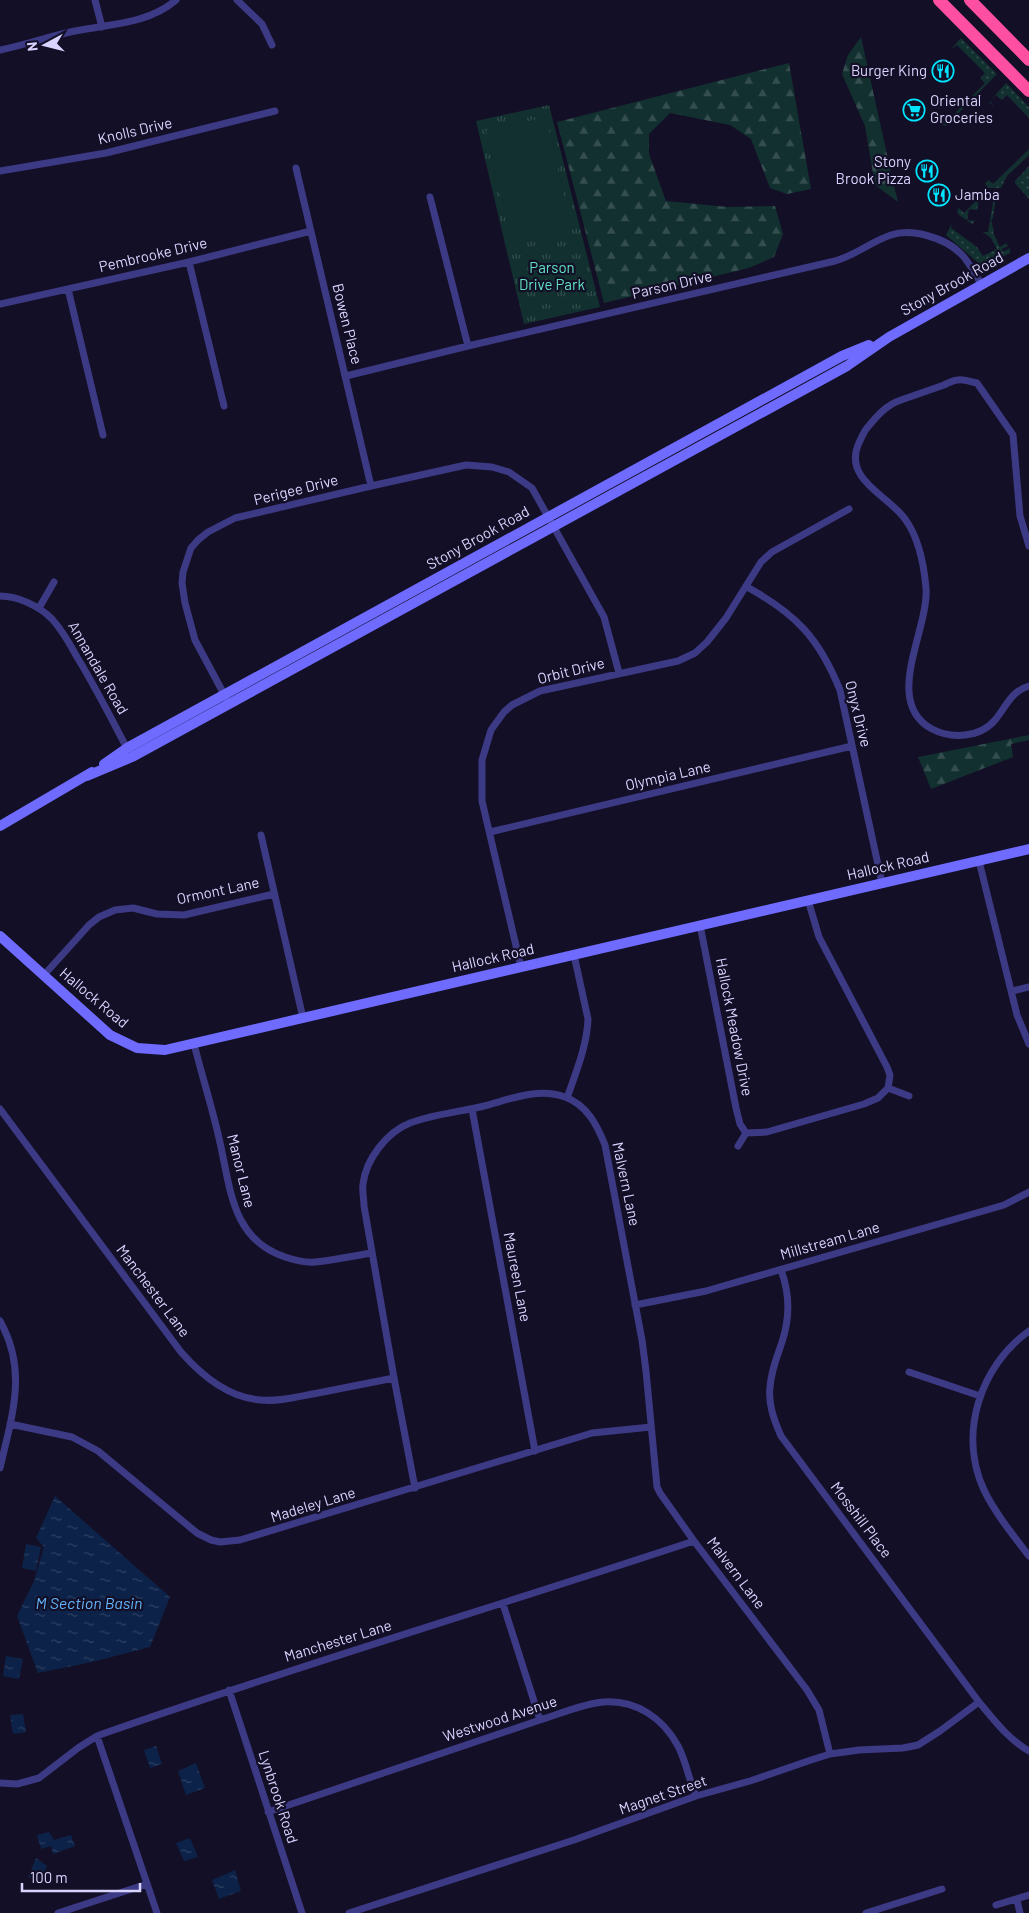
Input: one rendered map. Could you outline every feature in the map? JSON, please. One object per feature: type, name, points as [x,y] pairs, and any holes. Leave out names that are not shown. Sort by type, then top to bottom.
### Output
[{"type":"highway","points":[[939,0],[1029,91]]},
{"type":"highway","points":[[970,0],[1029,60]]},
{"type":"main road","name":"Stony Brook Road","points":[[373,619],[554,526],[842,356],[889,337],[1029,258]]},
{"type":"main road","name":"Stony Brook Road","points":[[0,826],[87,776],[373,619],[549,516],[697,441]]},
{"type":"main road","name":"Hallock Road","points":[[0,936],[104,1030],[124,1043],[137,1048],[158,1050],[194,1044],[1029,849]]},
{"type":"street","points":[[95,0],[102,27]]},
{"type":"street","points":[[0,50],[76,31],[144,18],[176,0]]},
{"type":"street","points":[[237,0],[262,24],[272,45]]},
{"type":"street","name":"Knolls Drive","points":[[0,171],[106,153],[276,111]]},
{"type":"street","name":"Bowen Place","points":[[296,168],[371,486]]},
{"type":"street","points":[[430,197],[468,346]]},
{"type":"street","name":"Pembrooke Drive","points":[[0,304],[189,262],[311,231]]},
{"type":"street","name":"Parson Drive","points":[[346,376],[835,260],[863,250],[892,234],[906,232],[939,240],[951,246],[961,254],[982,285]]},
{"type":"street","points":[[189,262],[224,406]]},
{"type":"street","points":[[68,289],[103,435]]},
{"type":"street","points":[[1029,546],[1020,516],[1013,435],[977,383],[958,380],[891,404],[864,431],[856,452],[855,462],[858,473],[870,487],[905,519],[916,541],[923,565],[926,589],[925,610],[909,670],[908,688],[909,699],[917,715],[931,728],[943,733],[957,736],[971,734],[983,729],[994,721],[1013,695],[1029,686]]},
{"type":"street","name":"Perigee Drive","points":[[226,700],[195,640],[185,604],[182,583],[183,572],[191,548],[208,532],[235,518],[456,467],[478,465],[509,472],[532,488],[604,617],[619,673]]},
{"type":"street","name":"Orbit Drive","points":[[521,967],[482,801],[482,760],[491,730],[504,712],[512,705],[540,691],[576,685],[619,673],[678,661],[695,653],[716,630],[747,587],[761,562],[772,552],[849,509]]},
{"type":"street","points":[[39,608],[54,582]]},
{"type":"street","name":"Onyx Drive","points":[[747,587],[788,612],[801,624],[822,652],[840,690],[882,883]]},
{"type":"street","name":"Annandale Road","points":[[0,596],[18,599],[39,608],[52,620],[63,634],[103,700],[129,753]]},
{"type":"street","name":"Olympia Lane","points":[[490,832],[852,746]]},
{"type":"street","points":[[261,835],[304,1018]]},
{"type":"street","points":[[979,861],[1017,1014],[1029,1044]]},
{"type":"street","name":"Ormont Lane","points":[[44,975],[88,925],[99,917],[115,910],[133,908],[157,914],[184,915],[274,894]]},
{"type":"street","points":[[738,1146],[746,1133],[767,1132],[864,1104],[878,1098],[888,1088],[890,1075],[887,1067],[819,936],[808,900]]},
{"type":"street","name":"Hallock Meadow Drive","points":[[700,925],[736,1108],[740,1124],[746,1133]]},
{"type":"street","points":[[567,1098],[581,1059],[588,1030],[588,1019],[574,955]]},
{"type":"street","points":[[1012,991],[1029,987]]},
{"type":"street","name":"Manor Lane","points":[[194,1044],[222,1149],[233,1202],[237,1214],[257,1242],[272,1253],[290,1259],[313,1262],[372,1253]]},
{"type":"street","points":[[888,1088],[909,1096]]},
{"type":"street","name":"Malvern Lane","points":[[415,1488],[364,1206],[363,1185],[370,1161],[387,1139],[409,1123],[540,1092],[567,1098],[591,1116],[599,1129],[605,1145],[646,1371],[657,1487],[694,1542],[807,1690],[819,1710],[830,1754]]},
{"type":"street","name":"Maureen Lane","points":[[472,1109],[535,1451]]},
{"type":"street","name":"Manchester Lane","points":[[0,1110],[181,1352],[198,1371],[213,1383],[248,1398],[262,1400],[291,1398],[394,1378]]},
{"type":"street","name":"Millstream Lane","points":[[635,1305],[690,1295],[781,1270],[1004,1205],[1029,1192]]},
{"type":"street","name":"Mosshill Place","points":[[781,1270],[788,1291],[788,1312],[785,1334],[774,1363],[770,1386],[770,1398],[775,1423],[789,1447],[979,1702],[1010,1737],[1029,1751]]},
{"type":"street","points":[[0,1321],[6,1332],[16,1366],[16,1381],[10,1424],[0,1468]]},
{"type":"street","points":[[1029,1330],[1016,1341],[994,1368],[983,1387],[973,1424],[978,1477],[991,1503],[1029,1556]]},
{"type":"street","points":[[909,1372],[980,1396]]},
{"type":"street","name":"Madeley Lane","points":[[10,1424],[72,1436],[98,1451],[197,1533],[220,1542],[251,1538],[592,1433],[651,1427]]},
{"type":"street","name":"Manchester Lane","points":[[0,1784],[17,1784],[39,1778],[97,1736],[229,1690],[694,1542]]},
{"type":"street","points":[[502,1604],[540,1720]]},
{"type":"street","name":"Lynbrook Road","points":[[229,1690],[302,1913]]},
{"type":"street","name":"Westwood Avenue","points":[[268,1812],[582,1706],[604,1702],[624,1703],[646,1712],[658,1720],[678,1747],[696,1796]]},
{"type":"street","name":"Magnet Street","points":[[349,1913],[574,1840],[696,1796],[830,1754],[918,1745],[940,1732],[979,1702]]},
{"type":"street","points":[[97,1736],[156,1913]]},
{"type":"street","points":[[58,1913],[147,1884]]},
{"type":"street","points":[[866,1913],[942,1889]]},
{"type":"street","points":[[996,1905],[1029,1895]]},
{"type":"street","points":[[1016,1900],[1020,1913]]},
{"type":"green space","points":[[861,37],[898,202],[875,185],[865,126],[842,74],[848,55]]},
{"type":"green space","points":[[961,38],[997,74],[946,126],[943,125],[940,119],[945,123],[985,83],[980,78],[985,73],[957,45],[951,49]]},
{"type":"green space","points":[[789,63],[811,189],[787,194],[770,188],[751,139],[730,125],[670,113],[649,134],[649,154],[666,201],[728,207],[775,206],[783,234],[774,257],[749,268],[604,303],[557,122]]},
{"type":"green space","points":[[1006,83],[1029,107],[1029,118],[1007,95],[1002,100],[996,95],[990,101],[994,107],[989,102]]},
{"type":"green space","name":"Parson Drive Park","points":[[549,105],[600,307],[524,324],[476,121]]},
{"type":"green space","points":[[546,117],[572,231],[512,245],[486,131]]},
{"type":"green space","points":[[1029,149],[1029,155],[1007,176],[1001,188],[989,188],[985,184],[988,180],[993,184]]},
{"type":"green space","points":[[1029,166],[1029,199],[1015,181]]},
{"type":"green space","points":[[978,190],[981,191],[977,210],[969,209],[967,220],[975,221],[972,224],[959,215],[957,211],[959,208],[964,213],[977,200],[973,195]]},
{"type":"green space","points":[[994,197],[996,197],[993,218],[991,220],[993,232],[1000,247],[1006,243],[1008,246],[1002,249],[1003,252],[1010,248],[1010,253],[983,267],[946,235],[952,223],[951,228],[977,247],[983,256],[997,249],[991,238],[983,232],[988,232]]},
{"type":"green space","points":[[1029,735],[1029,740],[1011,744],[1013,757],[931,789],[918,757]]},
{"type":"water","name":"M Section Basin","points":[[55,1496],[170,1597],[150,1647],[38,1673],[17,1616],[34,1581],[44,1547],[36,1538]]},
{"type":"water","points":[[26,1544],[41,1547],[36,1571],[22,1568]]},
{"type":"water","points":[[6,1656],[23,1659],[19,1679],[3,1676]]},
{"type":"water","points":[[23,1714],[26,1732],[13,1734],[10,1715]]},
{"type":"water","points":[[156,1746],[162,1764],[150,1768],[144,1750]]},
{"type":"water","points":[[196,1763],[205,1788],[186,1795],[178,1771]]},
{"type":"water","points":[[49,1832],[54,1840],[71,1835],[75,1846],[53,1854],[51,1846],[41,1849],[37,1835]]},
{"type":"water","points":[[190,1838],[198,1857],[184,1861],[176,1843]]},
{"type":"water","points":[[36,1858],[47,1866],[44,1872],[49,1876],[37,1882],[28,1877]]},
{"type":"water","points":[[235,1870],[241,1891],[219,1899],[212,1880]]},
{"type":"place","name":"Burger King","points":[[943,71]]},
{"type":"place","name":"Oriental Groceries","points":[[914,110]]},
{"type":"place","name":"Stony Brook Pizza","points":[[927,171]]},
{"type":"place","name":"Jamba","points":[[939,195]]}]
